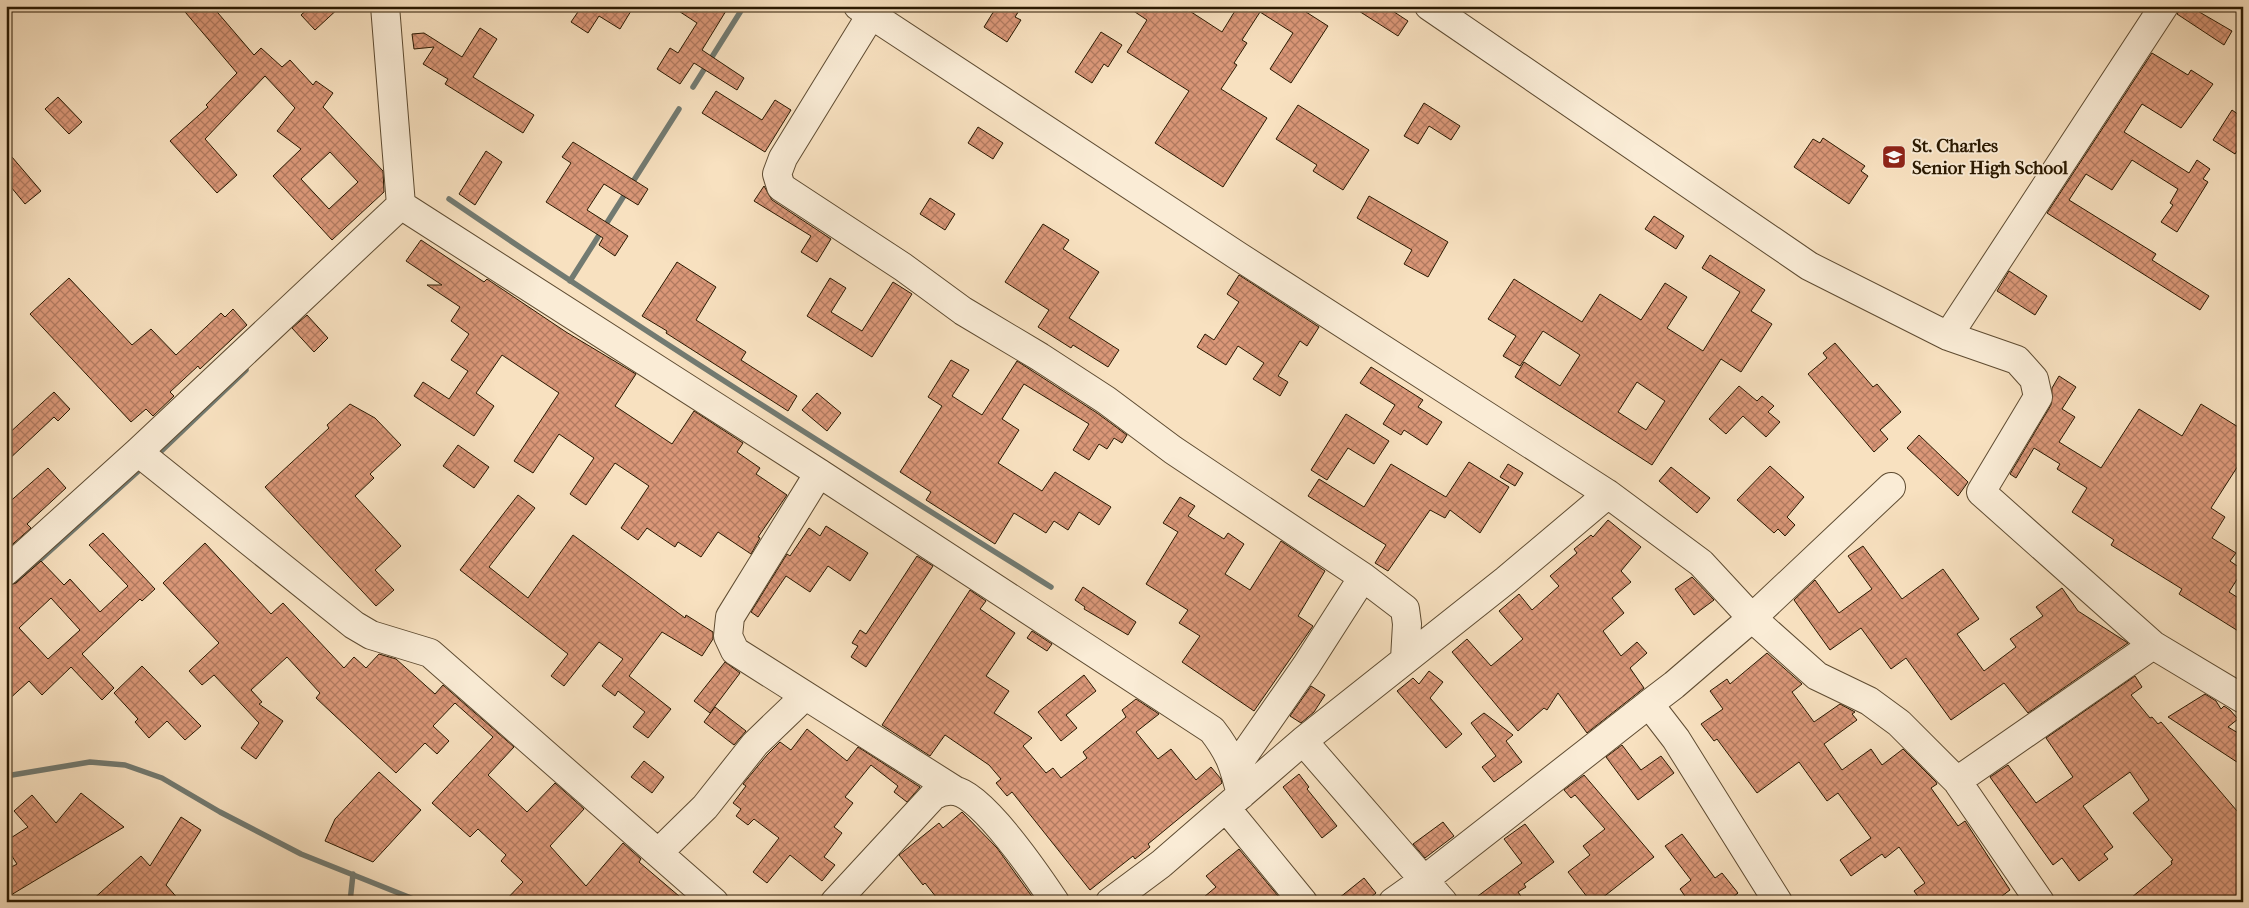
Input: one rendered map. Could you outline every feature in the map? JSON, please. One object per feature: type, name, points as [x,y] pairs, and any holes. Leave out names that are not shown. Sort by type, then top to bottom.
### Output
[{"type":"street","points":[[385,6],[401,206]]},
{"type":"street","points":[[1429,6],[1809,266],[1948,336],[2017,360],[2034,378],[2038,397],[1981,492],[2153,645],[2243,699]]},
{"type":"street","points":[[1948,336],[2164,6]]},
{"type":"street","points":[[1405,659],[1408,624],[1405,609],[1363,577],[1173,450],[1106,400],[1040,357],[963,311],[903,267],[781,187],[777,174],[783,158],[864,11],[1246,261],[1608,494],[1701,563],[1752,618],[1817,676],[1869,700],[1899,723],[1957,781],[2040,902]]},
{"type":"street","points":[[6,571],[138,452],[401,206]]},
{"type":"street","points":[[401,206],[819,473],[1212,730],[1227,749],[1235,768],[1234,802],[1303,902]]},
{"type":"street","points":[[138,452],[354,625],[372,635],[430,653],[714,902]]},
{"type":"street","points":[[819,473],[730,617],[728,636],[735,651],[975,804],[1024,856],[1055,902]]},
{"type":"street","points":[[1393,902],[1424,880],[1674,685],[1752,618],[1891,487]]},
{"type":"street","points":[[1110,902],[1161,864],[1303,741],[1506,580],[1608,494]]},
{"type":"street","points":[[1235,768],[1306,666],[1363,577]]},
{"type":"street","points":[[1957,781],[2153,645]]},
{"type":"street","points":[[658,853],[705,808],[755,744],[805,696]]},
{"type":"street","points":[[1649,704],[1676,739],[1778,902]]},
{"type":"street","points":[[1303,741],[1443,902]]},
{"type":"street","points":[[835,902],[933,796],[941,791],[956,791]]},
{"type":"building","points":[[180,6],[212,6],[254,55],[261,48],[282,67],[290,60],[313,85],[316,81],[333,93],[323,107],[383,171],[384,192],[332,240],[273,176],[301,149],[277,131],[295,108],[265,76],[205,139],[237,175],[217,193],[170,141],[208,107],[206,105],[237,73]],"holes":[[[330,152],[358,182],[329,209],[301,179]]]},
{"type":"building","points":[[311,6],[341,6],[315,30],[301,15]]},
{"type":"building","points":[[582,6],[634,6],[620,29],[599,16],[588,33],[571,22]]},
{"type":"building","points":[[671,6],[729,6],[702,50],[744,78],[737,90],[694,63],[680,84],[657,69],[670,48],[678,53],[697,23]]},
{"type":"building","points":[[997,6],[1022,6],[1015,17],[1021,20],[1007,42],[984,27]]},
{"type":"building","points":[[1126,6],[1182,6],[1222,32],[1238,6],[1310,6],[1306,12],[1328,26],[1291,83],[1270,69],[1293,33],[1260,12],[1242,40],[1247,43],[1234,63],[1237,65],[1221,89],[1267,118],[1223,187],[1155,143],[1189,91],[1127,52],[1147,20]]},
{"type":"building","points":[[1351,6],[1385,6],[1408,21],[1398,36]]},
{"type":"building","points":[[2182,6],[2189,6],[2232,31],[2224,45],[2177,14]]},
{"type":"building","points":[[480,28],[497,39],[473,77],[534,115],[523,133],[445,84],[448,79],[423,64],[434,47],[414,49],[412,34],[424,33],[462,57]]},
{"type":"building","points":[[1101,32],[1122,45],[1108,67],[1104,64],[1092,83],[1075,72]]},
{"type":"building","points":[[2152,53],[2188,75],[2191,70],[2213,84],[2181,128],[2142,104],[2124,132],[2189,173],[2197,160],[2210,169],[2203,179],[2208,182],[2177,232],[2161,222],[2173,205],[2170,203],[2178,189],[2132,160],[2112,190],[2086,174],[2069,200],[2156,254],[2152,260],[2209,296],[2200,310],[2047,213]]},
{"type":"building","points":[[716,91],[762,120],[775,100],[791,110],[765,152],[702,113]]},
{"type":"building","points":[[58,97],[82,122],[69,134],[45,109]]},
{"type":"building","points":[[1424,103],[1460,126],[1451,140],[1429,126],[1418,144],[1404,136]]},
{"type":"building","points":[[1298,105],[1369,150],[1343,190],[1313,171],[1317,165],[1276,139]]},
{"type":"building","points":[[2232,110],[2243,118],[2243,142],[2235,154],[2213,140]]},
{"type":"building","points":[[978,127],[1003,143],[993,159],[968,143]]},
{"type":"building","points":[[1823,138],[1865,166],[1861,171],[1868,176],[1849,204],[1794,167],[1813,139],[1820,143]]},
{"type":"building","points":[[573,142],[648,189],[638,205],[604,184],[587,210],[628,236],[615,256],[599,245],[603,238],[546,202],[571,163],[562,157]]},
{"type":"building","points":[[6,150],[41,191],[25,204],[6,181]]},
{"type":"building","points":[[486,151],[502,162],[475,205],[459,194]]},
{"type":"building","points":[[764,186],[772,200],[831,239],[817,262],[801,252],[811,236],[754,201]]},
{"type":"building","points":[[1369,196],[1448,242],[1428,277],[1404,264],[1412,250],[1357,218]]},
{"type":"building","points":[[930,198],[955,214],[945,230],[920,214]]},
{"type":"building","points":[[1654,216],[1684,236],[1676,249],[1645,229]]},
{"type":"building","points":[[1043,224],[1069,240],[1063,249],[1099,272],[1069,318],[1119,350],[1108,367],[1073,345],[1071,348],[1038,327],[1049,310],[1005,282]]},
{"type":"building","points":[[421,240],[484,282],[487,279],[566,332],[636,374],[615,406],[672,444],[694,411],[743,443],[737,452],[760,468],[756,474],[787,495],[758,537],[760,538],[751,554],[718,532],[701,557],[678,542],[675,547],[647,528],[638,540],[621,528],[649,486],[615,463],[586,505],[570,494],[594,458],[559,434],[533,473],[514,461],[559,393],[502,355],[476,393],[494,406],[474,436],[414,396],[423,382],[449,399],[468,371],[451,360],[469,334],[451,321],[460,307],[427,285],[442,285],[406,261]]},
{"type":"building","points":[[1710,255],[1765,290],[1751,311],[1772,324],[1741,372],[1721,359],[1652,465],[1515,377],[1524,362],[1560,386],[1580,355],[1543,331],[1520,366],[1503,356],[1516,336],[1488,319],[1514,279],[1582,322],[1600,294],[1641,320],[1665,283],[1687,297],[1667,328],[1703,351],[1740,292],[1702,268]],"holes":[[[1637,382],[1665,401],[1646,430],[1618,412]]]},
{"type":"building","points":[[677,262],[716,287],[696,320],[746,352],[741,360],[797,396],[788,411],[642,316]]},
{"type":"building","points":[[2009,271],[2047,296],[2035,315],[1997,291]]},
{"type":"building","points":[[1239,275],[1319,327],[1307,346],[1300,341],[1278,376],[1288,382],[1280,396],[1253,379],[1264,363],[1238,346],[1226,365],[1197,347],[1205,334],[1214,340],[1239,302],[1227,294]]},
{"type":"building","points":[[69,278],[132,345],[151,329],[176,355],[221,313],[225,317],[233,309],[247,325],[200,369],[198,366],[170,392],[174,396],[153,416],[146,409],[131,422],[30,314]]},
{"type":"building","points":[[830,278],[846,288],[831,312],[862,331],[893,282],[912,294],[872,357],[807,316]]},
{"type":"building","points":[[307,315],[328,338],[314,352],[292,328]]},
{"type":"building","points":[[1835,343],[1873,387],[1877,384],[1901,412],[1880,430],[1888,439],[1874,452],[1808,374],[1827,358],[1823,353]]},
{"type":"building","points":[[951,360],[969,370],[952,396],[982,415],[1017,361],[1097,413],[1127,435],[1122,443],[1114,438],[1107,449],[1099,444],[1089,460],[1073,450],[1089,424],[1024,384],[1002,419],[1019,430],[998,463],[1042,491],[1055,472],[1111,507],[1099,525],[1079,512],[1068,530],[1054,521],[1046,533],[1014,513],[995,544],[926,500],[931,492],[900,472],[942,406],[928,397]]},
{"type":"building","points":[[1371,367],[1423,400],[1418,407],[1442,422],[1427,445],[1404,430],[1401,435],[1383,424],[1395,405],[1360,383]]},
{"type":"building","points":[[2059,376],[2076,387],[2062,409],[2075,417],[2059,442],[2101,468],[2139,409],[2182,436],[2201,404],[2243,430],[2243,458],[2211,508],[2225,517],[2212,538],[2236,553],[2230,561],[2243,570],[2229,592],[2243,601],[2243,634],[2179,594],[2182,589],[2111,545],[2114,540],[2072,512],[2087,488],[2057,469],[2060,464],[2034,448],[2016,478],[2010,474],[2051,405],[2052,388]]},
{"type":"building","points":[[1739,386],[1757,401],[1762,396],[1774,406],[1768,412],[1780,422],[1766,437],[1743,416],[1726,434],[1709,419]]},
{"type":"building","points":[[54,392],[70,409],[58,421],[54,417],[6,462],[6,436]]},
{"type":"building","points":[[817,393],[841,413],[827,431],[802,410]]},
{"type":"building","points":[[350,404],[375,418],[401,445],[370,474],[374,478],[355,496],[401,546],[375,570],[394,590],[376,606],[265,487],[329,428],[327,425]]},
{"type":"building","points":[[1346,414],[1389,441],[1374,464],[1348,448],[1327,480],[1311,470]]},
{"type":"building","points":[[1919,435],[1968,482],[1958,496],[1907,448]]},
{"type":"building","points":[[458,445],[489,467],[474,488],[443,466]]},
{"type":"building","points":[[1469,462],[1509,487],[1480,533],[1450,510],[1445,518],[1430,510],[1388,571],[1375,563],[1386,545],[1308,496],[1319,479],[1364,507],[1391,464],[1446,497]]},
{"type":"building","points":[[1508,464],[1523,473],[1515,486],[1500,477]]},
{"type":"building","points":[[1770,466],[1804,497],[1787,517],[1795,525],[1785,536],[1778,529],[1774,533],[1737,500]]},
{"type":"building","points":[[1671,467],[1710,498],[1697,513],[1659,481]]},
{"type":"building","points":[[48,468],[66,488],[27,524],[31,528],[6,550],[6,505]]},
{"type":"building","points":[[518,495],[535,508],[489,567],[528,598],[573,535],[685,618],[686,615],[713,632],[713,639],[702,656],[662,632],[629,676],[671,709],[648,738],[633,727],[645,712],[618,691],[615,696],[602,686],[623,659],[599,642],[564,686],[551,676],[568,654],[460,570]]},
{"type":"building","points":[[1180,497],[1195,506],[1188,516],[1224,539],[1228,533],[1244,544],[1225,574],[1250,590],[1281,541],[1325,571],[1298,616],[1313,626],[1254,711],[1182,662],[1200,636],[1179,623],[1188,610],[1146,584],[1178,532],[1163,523]]},
{"type":"building","points":[[1608,520],[1641,547],[1621,571],[1631,582],[1612,598],[1624,613],[1603,631],[1621,656],[1637,642],[1647,653],[1630,668],[1644,688],[1587,733],[1558,693],[1547,710],[1544,708],[1518,731],[1452,652],[1467,639],[1491,666],[1523,639],[1499,611],[1519,594],[1532,610],[1559,586],[1550,576],[1577,553],[1574,549],[1591,535],[1593,537]]},
{"type":"building","points":[[826,526],[868,553],[850,581],[828,566],[810,592],[786,576],[758,617],[751,612],[787,554],[790,556],[809,528],[820,536]]},
{"type":"building","points":[[103,533],[155,589],[142,601],[140,599],[82,654],[114,688],[102,700],[71,667],[42,695],[29,681],[6,702],[6,586],[16,583],[41,561],[64,585],[70,579],[100,612],[128,586],[89,545]],"holes":[[[51,598],[80,630],[48,659],[19,628]]]},
{"type":"building","points":[[205,543],[271,614],[283,603],[344,668],[354,657],[366,668],[379,654],[396,659],[435,694],[443,685],[514,747],[488,775],[527,812],[555,783],[584,809],[550,846],[586,886],[623,843],[641,859],[639,862],[686,902],[504,902],[523,882],[501,861],[506,855],[478,829],[470,837],[432,803],[493,737],[455,703],[433,726],[449,741],[437,754],[425,743],[396,773],[316,698],[320,693],[287,657],[251,690],[262,702],[259,704],[283,721],[256,759],[241,748],[259,723],[214,675],[202,685],[189,671],[219,643],[163,583]]},
{"type":"building","points":[[1863,546],[1902,599],[1943,569],[1979,619],[1957,634],[1984,671],[2016,647],[2010,639],[2043,616],[2036,607],[2062,588],[2078,611],[2128,643],[2028,713],[2004,683],[1951,720],[1906,658],[1891,669],[1861,628],[1830,650],[1794,600],[1815,580],[1839,613],[1872,589],[1848,556]]},
{"type":"building","points":[[917,556],[933,566],[866,667],[851,657],[858,646],[852,643],[860,630],[866,634]]},
{"type":"building","points":[[1692,577],[1714,600],[1694,615],[1675,589]]},
{"type":"building","points":[[1083,587],[1136,622],[1128,635],[1084,609],[1085,607],[1075,600]]},
{"type":"building","points":[[970,590],[986,601],[980,609],[1015,633],[986,676],[1009,691],[994,713],[1032,738],[1023,746],[1046,773],[1053,768],[1061,778],[1087,758],[1083,752],[1126,717],[1122,710],[1136,699],[1159,714],[1136,732],[1158,759],[1171,749],[1196,780],[1211,767],[1221,779],[1222,783],[1148,844],[1150,847],[1135,859],[1133,856],[1090,890],[1012,792],[1007,796],[996,783],[1001,779],[989,765],[945,735],[930,756],[882,725]]},
{"type":"building","points":[[1032,631],[1052,644],[1047,651],[1027,638]]},
{"type":"building","points":[[1767,653],[1802,684],[1792,692],[1814,722],[1840,704],[1855,712],[1852,714],[1857,720],[1824,744],[1842,770],[1871,749],[1882,765],[1903,749],[1936,782],[1937,784],[1931,788],[1958,826],[1965,821],[2010,890],[1994,902],[1922,902],[1914,891],[1925,883],[1899,847],[1885,858],[1882,854],[1851,876],[1840,860],[1871,838],[1838,793],[1827,801],[1799,762],[1757,793],[1717,739],[1714,741],[1701,724],[1723,709],[1710,691],[1727,679],[1730,684]]},
{"type":"building","points":[[725,662],[740,673],[710,713],[694,701]]},
{"type":"building","points":[[142,666],[201,726],[185,740],[167,721],[149,738],[135,722],[138,719],[114,693]]},
{"type":"building","points":[[1429,671],[1443,682],[1430,698],[1462,734],[1446,748],[1397,691],[1413,678],[1419,684]]},
{"type":"building","points":[[1084,675],[1096,691],[1066,715],[1077,728],[1061,741],[1038,712]]},
{"type":"building","points":[[2135,676],[2142,687],[2131,695],[2150,718],[2152,717],[2158,724],[2161,722],[2243,818],[2243,895],[2235,902],[2126,902],[2172,864],[2171,861],[2173,860],[2133,813],[2149,800],[2130,772],[2083,806],[2113,847],[2104,854],[2108,859],[2079,881],[2062,858],[2053,865],[1990,777],[2008,765],[2036,803],[2073,777],[2046,738]]},
{"type":"building","points":[[1311,686],[1325,695],[1314,712],[1301,723],[1290,716]]},
{"type":"building","points":[[2205,694],[2216,701],[2221,709],[2224,706],[2230,710],[2238,719],[2228,727],[2243,736],[2243,766],[2168,717]]},
{"type":"building","points":[[715,707],[746,731],[734,745],[704,722]]},
{"type":"building","points":[[1484,713],[1513,735],[1506,741],[1522,762],[1494,782],[1482,767],[1496,756],[1471,723]]},
{"type":"building","points":[[807,729],[847,761],[858,747],[920,787],[907,802],[894,792],[898,786],[871,765],[845,797],[853,803],[834,827],[842,833],[824,857],[835,865],[822,881],[790,855],[767,883],[753,872],[779,838],[754,819],[748,825],[736,816],[741,809],[733,803],[746,786],[743,784],[780,742],[791,750]]},
{"type":"building","points":[[1622,745],[1641,770],[1661,756],[1674,773],[1638,800],[1606,757]]},
{"type":"building","points":[[644,761],[664,777],[652,793],[631,777]]},
{"type":"building","points":[[379,772],[421,810],[373,862],[325,841],[335,819]]},
{"type":"building","points":[[1299,774],[1309,787],[1307,789],[1337,826],[1322,838],[1283,787]]},
{"type":"building","points":[[1584,775],[1654,857],[1597,902],[1591,902],[1568,872],[1590,855],[1583,846],[1605,829],[1575,795],[1571,798],[1564,790]]},
{"type":"building","points":[[81,793],[124,827],[6,898],[6,870],[17,864],[6,847],[6,841],[28,827],[14,811],[32,795],[56,823]]},
{"type":"building","points":[[962,812],[997,848],[1036,902],[940,902],[925,883],[923,885],[899,855],[939,823],[943,828]]},
{"type":"building","points":[[181,817],[201,830],[166,885],[181,902],[90,902],[141,856],[150,866]]},
{"type":"building","points":[[1443,822],[1454,836],[1425,858],[1413,844]]},
{"type":"building","points":[[1525,824],[1554,862],[1524,884],[1526,887],[1518,892],[1525,902],[1470,902],[1522,863],[1504,839]]},
{"type":"building","points":[[1682,834],[1715,878],[1722,873],[1738,893],[1727,902],[1689,902],[1680,889],[1691,880],[1665,846]]},
{"type":"building","points":[[1239,849],[1283,902],[1198,902],[1216,887],[1206,876]]},
{"type":"building","points":[[1364,878],[1376,893],[1365,902],[1334,902]]},
{"type":"waterway","points":[[693,87],[744,6]]},
{"type":"waterway","points":[[570,281],[679,109]]},
{"type":"waterway","points":[[449,199],[673,348],[1051,587]]},
{"type":"waterway","points":[[155,457],[246,370]]},
{"type":"waterway","points":[[10,587],[144,466]]},
{"type":"waterway","points":[[6,776],[90,762],[125,765],[162,778],[220,812],[301,854],[421,902]]},
{"type":"waterway","points":[[350,902],[353,874]]},
{"type":"place","name":"St. Charles Senior High School","points":[[1894,157]]}]
